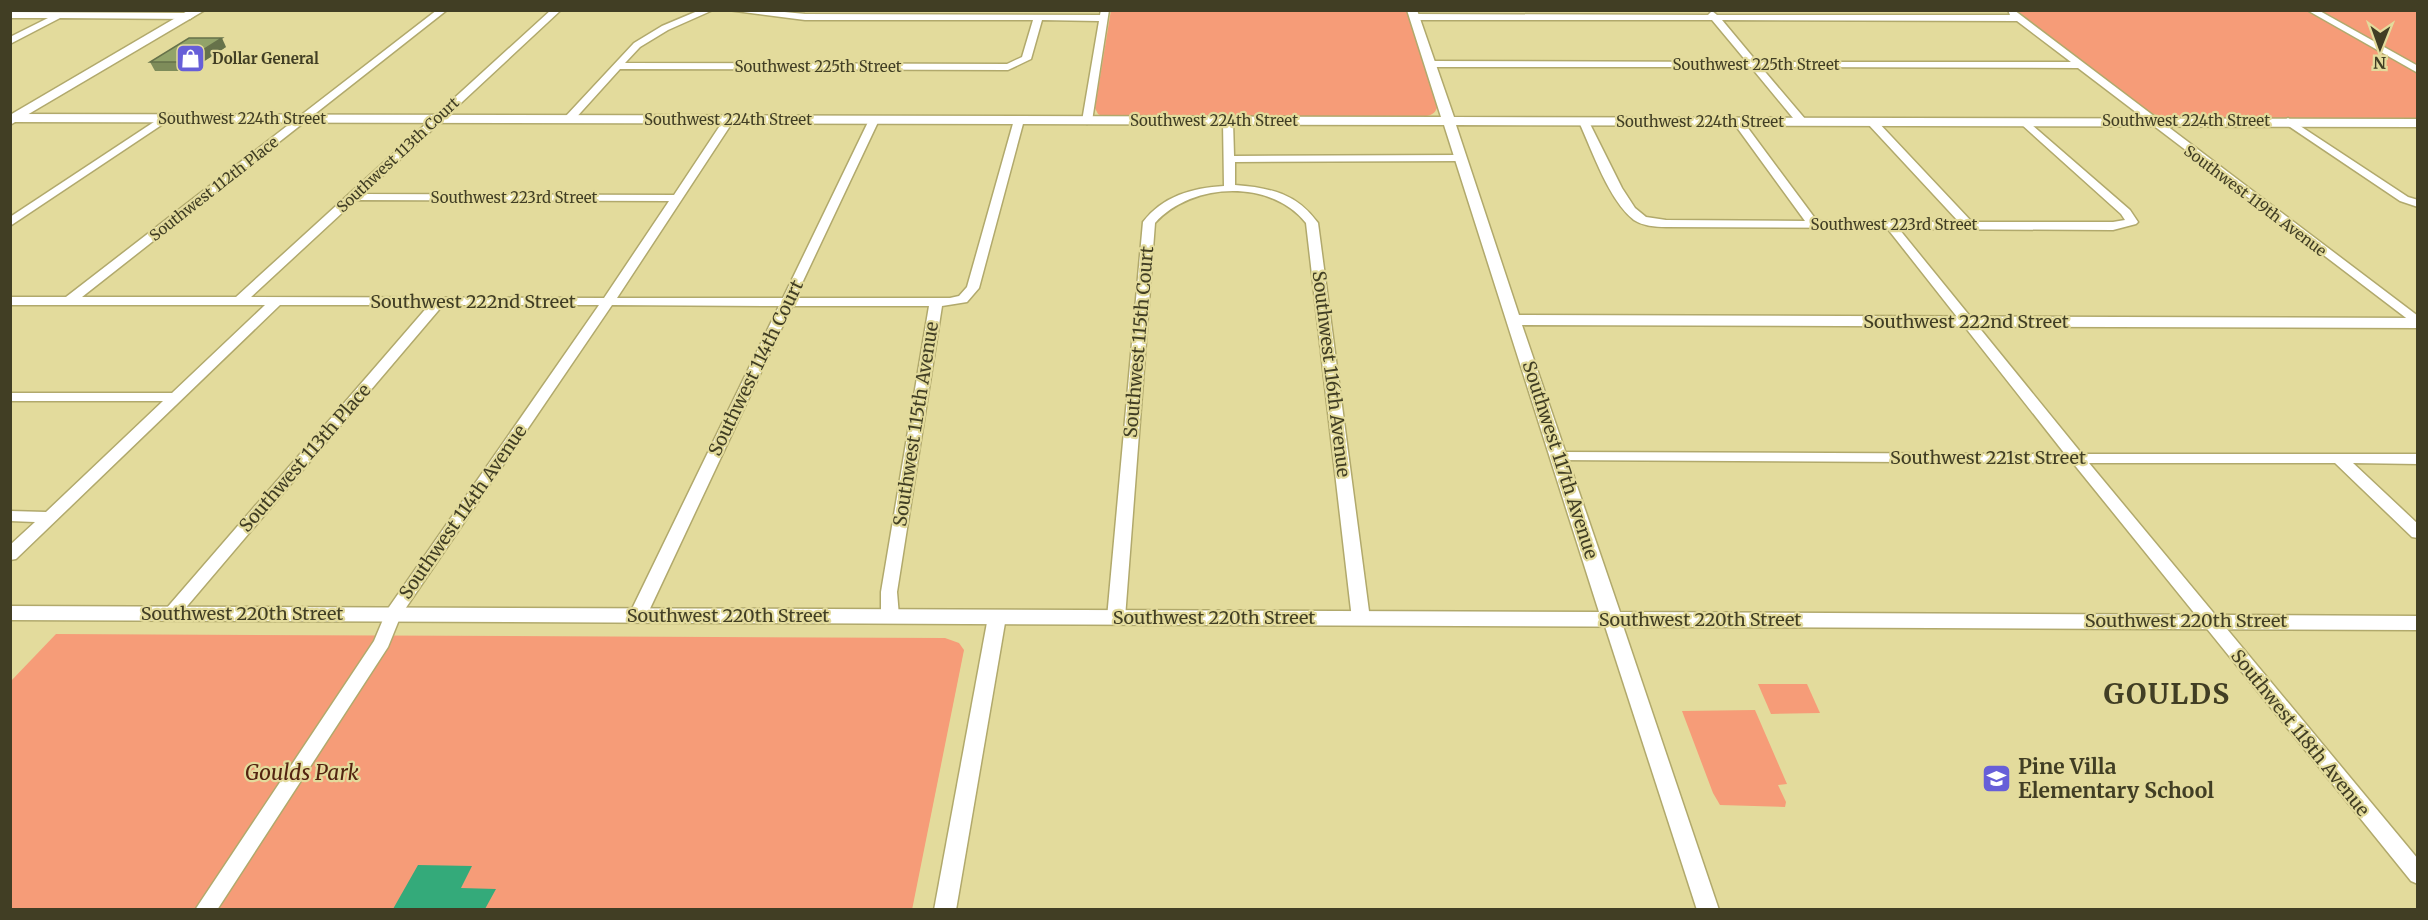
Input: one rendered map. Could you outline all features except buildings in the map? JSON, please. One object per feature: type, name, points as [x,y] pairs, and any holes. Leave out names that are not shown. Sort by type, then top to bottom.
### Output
[{"type":"main road","points":[[12,119],[194,13]]},
{"type":"street","name":"Southwest 112th Place","points":[[69,301],[443,10]]},
{"type":"street","name":"Southwest 113th Court","points":[[240,301],[557,10]]},
{"type":"street","points":[[569,119],[647,37],[710,10]]},
{"type":"street","points":[[732,10],[805,17],[1038,18],[1104,14],[1087,121]]},
{"type":"street","points":[[2311,10],[2418,70]]},
{"type":"street","points":[[10,15],[194,13]]},
{"type":"street","points":[[1413,14],[2014,14]]},
{"type":"street","name":"Southwest 117th Avenue","points":[[1413,14],[1708,909]]},
{"type":"street","points":[[1712,14],[1802,122]]},
{"type":"street","name":"Southwest 119th Avenue","points":[[2014,14],[2418,323]]},
{"type":"street","points":[[10,40],[58,15]]},
{"type":"street","name":"Southwest 225th Street","points":[[618,66],[997,68],[1018,64],[1028,56],[1038,18]]},
{"type":"street","name":"Southwest 225th Street","points":[[1431,64],[2081,65]]},
{"type":"street","points":[[10,223],[167,118]]},
{"type":"street","name":"Southwest 224th Street","points":[[12,119],[1584,122],[2155,120],[2418,123]]},
{"type":"street","name":"Southwest 114th Avenue","points":[[205,909],[382,643],[393,614],[729,120]]},
{"type":"street","name":"Southwest 114th Court","points":[[638,615],[874,120]]},
{"type":"street","name":"Southwest 115th Avenue","points":[[890,616],[889,592],[936,304],[963,299],[973,288],[1019,120]]},
{"type":"street","points":[[1228,121],[1230,188]]},
{"type":"street","points":[[2288,121],[2404,200],[2418,204]]},
{"type":"street","name":"Southwest 223rd Street","points":[[1584,122],[1627,206],[1644,220],[1667,224],[1969,226],[2119,226],[2132,222],[2126,212],[2025,122]]},
{"type":"street","points":[[1738,122],[1813,225]]},
{"type":"street","points":[[1872,122],[1969,226]]},
{"type":"street","points":[[1228,159],[1460,158]]},
{"type":"street","name":"Southwest 115th Court","points":[[1116,618],[1149,222],[1160,209],[1180,197],[1230,188]]},
{"type":"street","name":"Southwest 116th Avenue","points":[[1230,188],[1264,192],[1287,200],[1302,209],[1312,223],[1361,619]]},
{"type":"street","name":"Southwest 223rd Street","points":[[352,197],[675,198]]},
{"type":"street","name":"Southwest 118th Avenue","points":[[1890,225],[2208,621],[2418,875]]},
{"type":"street","name":"Southwest 222nd Street","points":[[10,301],[936,304]]},
{"type":"street","points":[[10,555],[277,302]]},
{"type":"street","name":"Southwest 113th Place","points":[[171,614],[439,302]]},
{"type":"street","name":"Southwest 222nd Street","points":[[1515,320],[2418,323]]},
{"type":"street","points":[[10,397],[177,397]]},
{"type":"street","name":"Southwest 221st Street","points":[[1559,458],[2418,459]]},
{"type":"street","points":[[2339,459],[2418,533]]},
{"type":"street","points":[[10,516],[52,517]]},
{"type":"street","name":"Southwest 220th Street","points":[[10,613],[2418,622]]},
{"type":"street","points":[[945,909],[996,617]]},
{"type":"green space","points":[[1111,10],[1408,11],[1438,104],[1437,108],[1431,115],[1417,118],[1104,117],[1098,114],[1095,108]]},
{"type":"green space","points":[[2014,11],[2417,11],[2417,118],[2166,118],[2150,113]]},
{"type":"green space","name":"Goulds Park","points":[[56,634],[945,638],[959,643],[964,650],[912,910],[11,909],[10,682]]},
{"type":"green space","points":[[1758,684],[1807,684],[1820,713],[1771,714]]},
{"type":"green space","points":[[1755,710],[1787,784],[1778,785],[1786,802],[1785,807],[1720,805],[1713,793],[1682,711]]},
{"type":"shaded area","points":[[418,865],[472,866],[461,888],[496,889],[485,909],[393,909]]},
{"type":"place","name":"Dollar General","points":[[191,59]]},
{"type":"place","name":"Pine Villa Elementary School","points":[[1997,779]]},
{"type":"district","name":"GOULDS","points":[[2167,694]]}]
